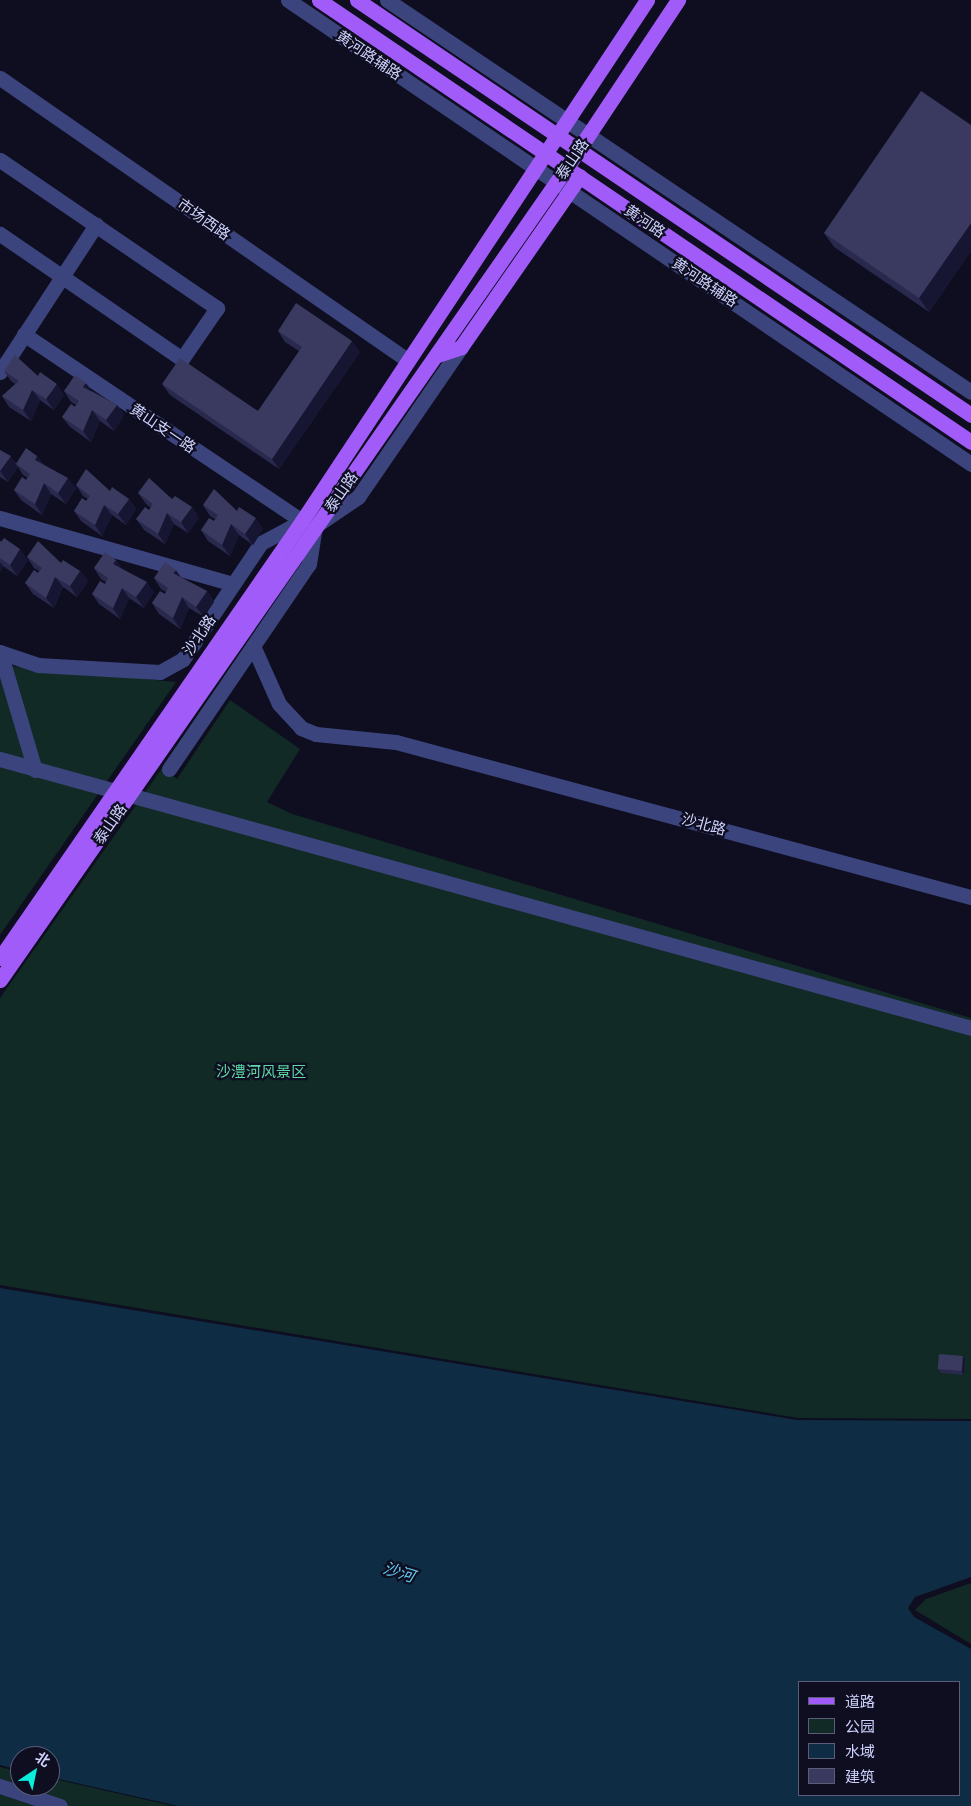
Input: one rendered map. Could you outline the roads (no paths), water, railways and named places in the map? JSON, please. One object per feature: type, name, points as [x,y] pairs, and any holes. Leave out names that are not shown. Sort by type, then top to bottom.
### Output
[{"type":"main road","name":"黄河路","points":[[319,0],[971,442]]},
{"type":"main road","name":"黄河路","points":[[357,0],[971,415]]},
{"type":"main road","name":"泰山路","points":[[0,980],[647,0]]},
{"type":"main road","name":"泰山路","points":[[0,958],[123,793],[317,526],[558,181],[573,172],[579,149],[678,0]]},
{"type":"main road","points":[[437,355],[461,347],[570,190],[573,172]]},
{"type":"street","name":"黄河路辅路","points":[[288,0],[558,181],[971,464]]},
{"type":"street","points":[[387,0],[971,392]]},
{"type":"street","name":"市场西路","points":[[0,78],[408,360]]},
{"type":"street","points":[[0,160],[217,308],[182,359],[0,234]]},
{"type":"street","points":[[0,372],[96,225]]},
{"type":"street","name":"黄山支一路","points":[[24,334],[302,521]]},
{"type":"street","points":[[169,769],[254,648],[309,564],[317,526],[358,497],[461,347]]},
{"type":"street","points":[[0,518],[233,584]]},
{"type":"street","name":"沙北路","points":[[0,652],[38,665],[114,672],[160,672],[183,660],[261,543],[302,521]]},
{"type":"street","name":"沙北路","points":[[254,648],[279,704],[301,728],[436,752],[971,897]]},
{"type":"street","points":[[0,652],[34,770]]},
{"type":"street","points":[[0,759],[34,770],[971,1028]]},
{"type":"street","points":[[0,1786],[60,1806]]},
{"type":"water","name":"沙河","points":[[0,1288],[797,1420],[971,1421],[971,1577],[915,1597],[908,1608],[914,1617],[971,1649],[971,1806],[178,1806],[60,1779],[60,1746],[10,1746],[10,1768],[0,1765]]},
{"type":"park label","name":"沙澧河风景区","points":[[261,1072]]}]
